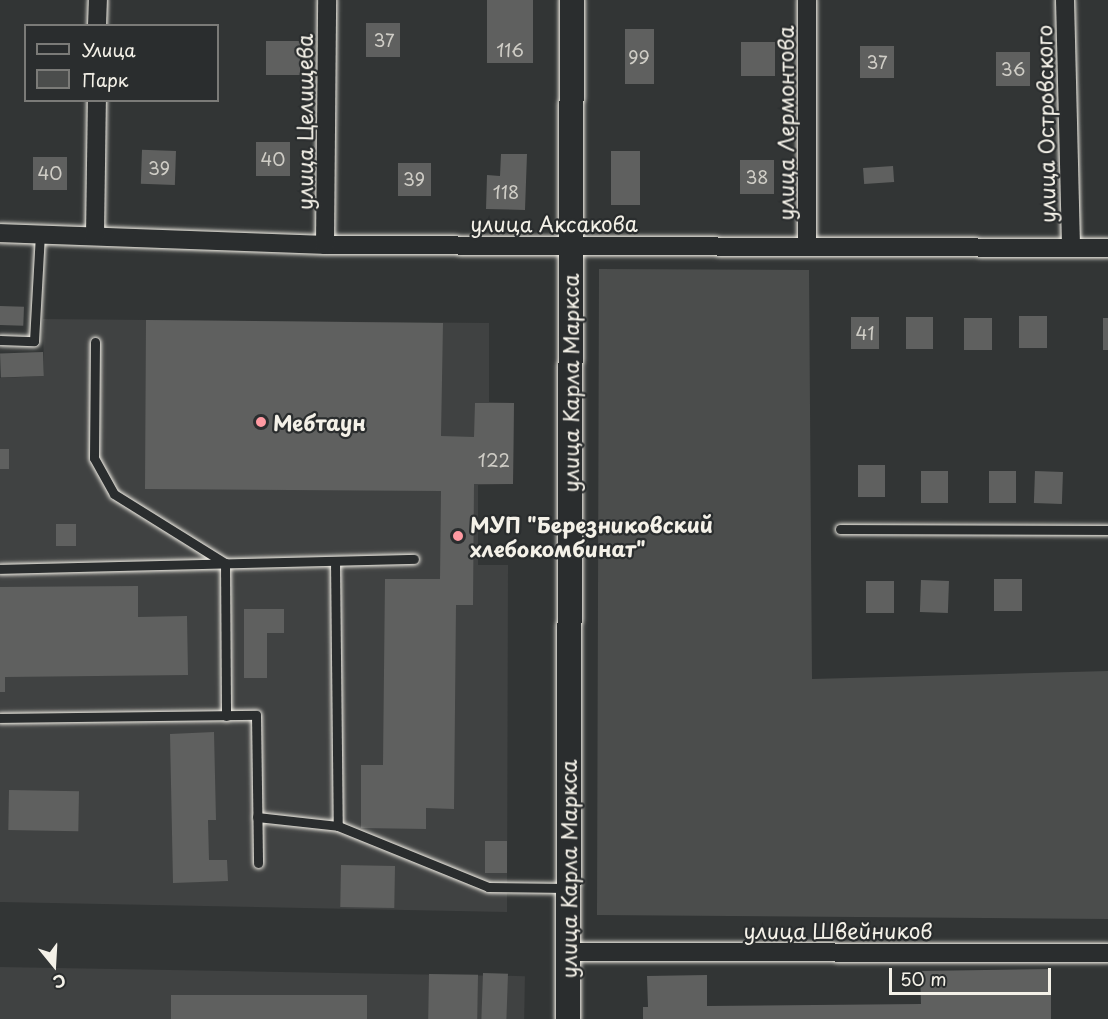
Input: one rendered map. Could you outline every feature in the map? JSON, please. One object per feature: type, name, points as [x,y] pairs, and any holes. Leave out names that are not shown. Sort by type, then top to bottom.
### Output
[{"type":"main road","name":"улица Карла Маркса","points":[[568,1019],[572,0]]},
{"type":"street","points":[[97,24],[98,0]]},
{"type":"street","name":"улица Целищева","points":[[325,245],[327,0]]},
{"type":"street","name":"улица Лермонтова","points":[[807,0],[807,246]]},
{"type":"street","name":"улица Островского","points":[[1065,0],[1071,248]]},
{"type":"street","points":[[95,236],[97,102]]},
{"type":"street","name":"улица Аксакова","points":[[0,232],[325,245],[1108,248]]},
{"type":"street","name":"улица Швейников","points":[[568,951],[1108,953]]},
{"type":"lane","points":[[0,340],[34,341],[40,234]]},
{"type":"lane","points":[[95,342],[94,458],[114,494],[225,563]]},
{"type":"lane","points":[[840,529],[1108,530]]},
{"type":"lane","points":[[0,569],[414,559]]},
{"type":"lane","points":[[335,561],[338,826]]},
{"type":"lane","points":[[225,563],[226,716]]},
{"type":"lane","points":[[0,718],[256,715],[258,862]]},
{"type":"lane","points":[[257,817],[338,826],[488,887],[568,888]]},
{"type":"shaded area","points":[[43,319],[489,323],[489,402],[514,403],[513,484],[478,485],[478,565],[508,565],[507,912],[0,902],[0,378],[44,376]]},
{"type":"shaded area","points":[[0,967],[525,976],[524,1019],[0,1019]]},
{"type":"green space","points":[[599,269],[809,270],[812,679],[1108,671],[1108,919],[597,915]]},
{"type":"building","points":[[487,0],[533,0],[533,63],[487,63]]},
{"type":"building","points":[[366,23],[400,23],[400,57],[366,57]]},
{"type":"building","points":[[625,29],[654,29],[654,84],[625,84]]},
{"type":"building","points":[[266,41],[300,41],[300,75],[266,75]]},
{"type":"building","points":[[741,42],[775,42],[775,76],[741,76]]},
{"type":"building","points":[[860,46],[894,46],[894,78],[860,78]]},
{"type":"building","points":[[996,52],[1030,52],[1030,86],[996,86]]},
{"type":"building","points":[[256,142],[290,142],[290,176],[256,176]]},
{"type":"building","points":[[142,150],[176,151],[175,185],[141,184]]},
{"type":"building","points":[[611,151],[640,151],[640,205],[611,205]]},
{"type":"building","points":[[501,154],[527,154],[525,210],[486,209],[487,175],[500,176]]},
{"type":"building","points":[[33,157],[67,157],[67,190],[33,190]]},
{"type":"building","points":[[740,160],[774,160],[774,194],[740,194]]},
{"type":"building","points":[[398,163],[431,163],[431,196],[398,196]]},
{"type":"building","points":[[893,166],[894,182],[864,184],[863,168]]},
{"type":"building","points":[[0,306],[24,307],[23,326],[0,325]]},
{"type":"building","points":[[1019,316],[1047,316],[1047,348],[1019,348]]},
{"type":"building","points":[[851,317],[879,317],[879,349],[851,349]]},
{"type":"building","points":[[906,317],[933,317],[933,349],[906,349]]},
{"type":"building","points":[[964,318],[992,318],[992,350],[964,350]]},
{"type":"building","points":[[1103,318],[1108,318],[1108,350],[1103,350]]},
{"type":"building","points":[[146,320],[443,323],[441,436],[474,437],[475,403],[514,403],[513,484],[474,484],[473,605],[456,605],[454,809],[426,808],[426,829],[361,828],[361,765],[383,765],[385,579],[440,579],[441,491],[145,489]]},
{"type":"building","points":[[43,352],[44,376],[1,377],[0,354]]},
{"type":"building","points":[[0,449],[9,449],[9,469],[0,469]]},
{"type":"building","points":[[858,465],[885,465],[885,497],[858,497]]},
{"type":"building","points":[[921,471],[948,471],[948,503],[921,503]]},
{"type":"building","points":[[989,471],[1016,471],[1016,503],[989,503]]},
{"type":"building","points":[[1035,471],[1063,472],[1062,504],[1034,503]]},
{"type":"building","points":[[56,524],[76,524],[76,546],[56,546]]},
{"type":"building","points":[[994,579],[1022,579],[1022,611],[994,611]]},
{"type":"building","points":[[921,580],[949,581],[948,613],[920,612]]},
{"type":"building","points":[[866,581],[894,581],[894,613],[866,613]]},
{"type":"building","points":[[138,586],[138,617],[187,616],[188,675],[5,677],[5,692],[0,692],[0,587]]},
{"type":"building","points":[[244,609],[284,609],[284,633],[267,633],[267,678],[244,678]]},
{"type":"building","points":[[214,732],[216,820],[208,820],[209,860],[227,860],[228,881],[173,883],[170,734]]},
{"type":"building","points":[[9,790],[79,791],[78,831],[8,830]]},
{"type":"building","points":[[485,841],[507,841],[507,873],[485,873]]},
{"type":"building","points":[[341,865],[395,866],[394,908],[340,907]]},
{"type":"building","points":[[1051,969],[1051,1019],[643,1019],[643,1007],[648,1007],[647,976],[707,975],[707,1006],[921,1004],[920,971]]},
{"type":"building","points":[[483,973],[508,974],[506,1019],[481,1019]]},
{"type":"building","points":[[429,974],[478,975],[477,1019],[428,1019]]},
{"type":"building","points":[[171,995],[367,995],[367,1019],[171,1019]]},
{"type":"place","name":"Мебтаун","points":[[261,422]]},
{"type":"place","name":"МУП \"Березниковский хлебокомбинат\"","points":[[458,536]]}]
